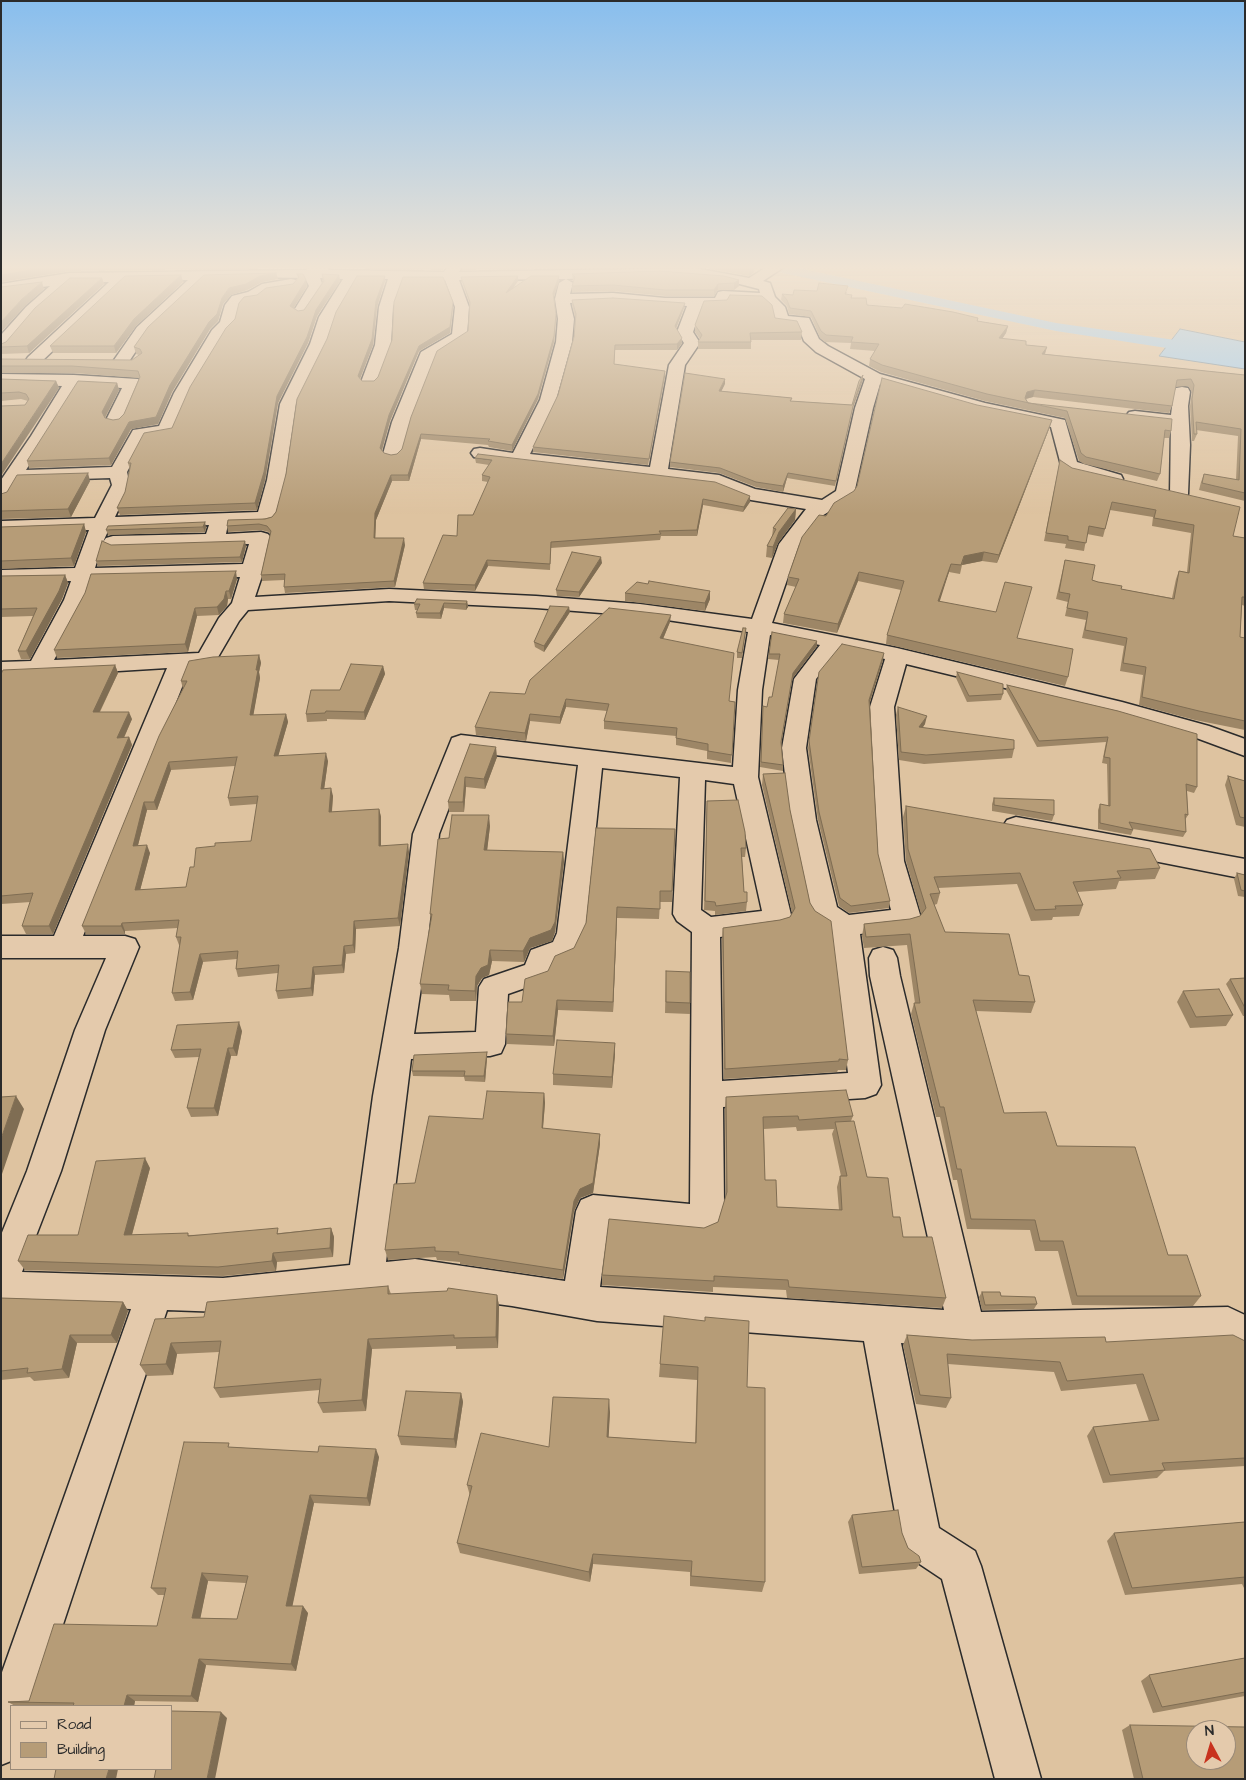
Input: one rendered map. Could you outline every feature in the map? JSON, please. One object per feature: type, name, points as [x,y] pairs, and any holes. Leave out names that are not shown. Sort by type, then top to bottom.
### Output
[{"type":"street","points":[[16,360],[31,348]]},
{"type":"street","points":[[102,360],[128,360],[134,348]]},
{"type":"street","points":[[38,668],[75,600],[97,533],[121,485],[118,472],[139,434],[166,430],[182,393],[209,348]]},
{"type":"street","points":[[1,544],[220,519],[266,517],[276,480],[288,404],[316,348]]},
{"type":"street","points":[[369,382],[381,348]]},
{"type":"street","points":[[392,454],[401,422],[429,352],[436,348]]},
{"type":"street","points":[[519,459],[548,400],[562,348]]},
{"type":"street","points":[[658,474],[677,365],[688,348]]},
{"type":"street","points":[[821,348],[835,358],[874,377],[982,407],[1059,424],[1068,465],[1077,470],[1134,484]]},
{"type":"street","points":[[16,360],[54,360]]},
{"type":"street","points":[[693,771],[687,914],[706,928],[778,920],[745,777],[750,690],[760,627],[789,544],[813,513],[845,494],[864,408],[874,377]]},
{"type":"street","points":[[1,380],[74,380],[132,383],[115,420]]},
{"type":"street","points":[[1,495],[8,472],[40,436],[74,380]]},
{"type":"street","points":[[1179,494],[1180,421],[1178,406],[1182,392]]},
{"type":"street","points":[[947,396],[1064,408]]},
{"type":"street","points":[[1122,414],[1180,421]]},
{"type":"street","points":[[480,452],[519,459],[594,465],[719,482],[752,494],[825,506]]},
{"type":"street","points":[[8,472],[118,472]]},
{"type":"street","points":[[1161,490],[1198,498]]},
{"type":"street","points":[[216,540],[220,519]]},
{"type":"street","points":[[1,528],[216,540],[261,538],[254,570],[242,604],[230,618],[206,659],[1,670]]},
{"type":"street","points":[[1,576],[254,570]]},
{"type":"street","points":[[242,604],[399,596],[536,602],[640,610],[760,627],[897,655],[1160,719],[1245,748]]},
{"type":"street","points":[[834,641],[806,679],[794,748],[803,820],[824,913],[845,926],[907,918],[891,861],[899,806],[882,707],[897,655]]},
{"type":"street","points":[[64,947],[181,661]]},
{"type":"street","points":[[366,1281],[397,1047],[413,948],[426,834],[461,743],[745,777]]},
{"type":"street","points":[[397,1047],[490,1044],[494,987],[538,972],[541,958],[564,949],[571,933],[591,759]]},
{"type":"street","points":[[994,822],[1245,869]]},
{"type":"street","points":[[706,1095],[865,1084],[845,926]]},
{"type":"street","points":[[580,1301],[593,1211],[703,1222],[707,1203],[706,928]]},
{"type":"street","points":[[1,947],[125,946],[90,1030],[44,1171],[1,1280]]},
{"type":"street","points":[[884,958],[886,976],[967,1330]]},
{"type":"street","points":[[1,1288],[223,1295],[414,1276],[512,1289],[580,1301],[879,1324],[967,1330],[1228,1325],[1245,1335]]},
{"type":"street","points":[[13,1705],[155,1292]]},
{"type":"street","points":[[879,1324],[921,1540],[960,1566],[1018,1779]]},
{"type":"street","points":[[1,1742],[10,1715]]},
{"type":"water","points":[[1165,348],[1245,348],[1245,369],[1159,356]]},
{"type":"building","points":[[137,348],[193,348],[170,385],[156,417],[129,422],[109,458],[27,461],[78,381],[117,383],[102,412],[105,418],[113,420],[119,419],[124,414],[140,377],[138,371],[72,366],[1,366],[1,359],[132,360],[142,353]]},
{"type":"building","points":[[214,348],[301,348],[277,396],[264,472],[255,503],[117,508],[125,492],[131,463],[128,463],[144,433],[172,428],[190,387]]},
{"type":"building","points":[[322,348],[369,348],[358,376],[362,381],[374,381],[378,377],[389,348],[418,348],[389,415],[380,448],[384,453],[397,454],[402,449],[411,417],[437,351],[442,348],[551,348],[538,394],[512,445],[488,441],[490,439],[421,434],[408,475],[391,475],[375,513],[374,538],[404,538],[394,581],[284,587],[285,574],[261,575],[271,531],[267,526],[259,524],[227,526],[228,520],[265,519],[272,517],[276,512],[286,474],[297,399]]},
{"type":"building","points":[[571,348],[615,348],[614,364],[665,371],[649,459],[533,447],[558,395]]},
{"type":"building","points":[[877,348],[1046,348],[1042,354],[1245,375],[1245,493],[1202,483],[1204,474],[1239,480],[1241,429],[1196,422],[1197,434],[1194,434],[1192,399],[1194,385],[1191,379],[1177,380],[1172,406],[1035,390],[1027,392],[1025,398],[1028,403],[987,394],[882,365],[870,359]]},
{"type":"building","points":[[685,373],[725,379],[719,391],[792,398],[790,401],[852,405],[859,381],[863,375],[854,402],[836,481],[788,473],[783,486],[756,482],[720,468],[670,462]]},
{"type":"building","points":[[882,378],[977,405],[1052,420],[999,555],[984,552],[964,556],[961,565],[951,564],[938,601],[996,612],[1005,582],[1032,587],[1017,638],[1073,649],[1068,677],[887,635],[904,581],[859,572],[838,624],[784,614],[799,579],[788,577],[802,537],[819,515],[826,516],[834,503],[854,491],[857,486]]},
{"type":"building","points":[[1,379],[56,381],[1,464],[1,406],[25,405],[29,399],[26,394],[19,392],[1,393]]},
{"type":"building","points":[[1031,403],[1172,419],[1171,431],[1165,430],[1160,474],[1086,457],[1081,453],[1067,411]]},
{"type":"building","points":[[478,454],[715,482],[750,496],[744,507],[703,499],[697,530],[659,531],[661,534],[551,542],[550,564],[487,560],[475,585],[423,583],[443,535],[457,536],[458,515],[473,515],[490,477],[482,475],[492,460],[475,458]]},
{"type":"building","points":[[1060,460],[1072,468],[1240,507],[1233,536],[1245,538],[1245,597],[1242,597],[1240,637],[1245,638],[1245,721],[1142,697],[1146,667],[1123,663],[1127,638],[1085,630],[1088,612],[1067,608],[1070,594],[1059,592],[1065,560],[1095,565],[1092,580],[1122,586],[1121,589],[1174,599],[1179,571],[1189,573],[1194,525],[1154,518],[1156,510],[1112,502],[1105,529],[1089,526],[1086,543],[1068,540],[1068,536],[1046,533]]},
{"type":"building","points":[[88,473],[68,509],[1,511],[1,494],[7,492],[17,475]]},
{"type":"building","points":[[788,508],[796,509],[779,532],[773,547],[767,546],[776,529],[773,528]]},
{"type":"building","points":[[205,522],[203,527],[106,530],[108,526]]},
{"type":"building","points":[[84,524],[71,558],[1,561],[1,527]]},
{"type":"building","points":[[102,541],[111,545],[245,541],[240,557],[96,561]]},
{"type":"building","points":[[572,552],[601,557],[579,592],[556,590]]},
{"type":"building","points":[[236,571],[229,591],[226,591],[224,599],[217,607],[195,608],[185,644],[54,650],[85,593],[91,574]]},
{"type":"building","points":[[65,575],[59,591],[26,651],[18,651],[37,608],[1,609],[1,576]]},
{"type":"building","points":[[649,581],[710,591],[705,603],[625,593],[637,582],[648,584]]},
{"type":"building","points":[[417,599],[467,601],[466,604],[444,603],[440,613],[416,613],[420,604],[414,604]]},
{"type":"building","points":[[550,606],[569,607],[544,646],[534,642]]},
{"type":"building","points":[[609,608],[671,615],[660,638],[734,653],[729,701],[735,702],[732,755],[708,751],[708,744],[676,738],[677,728],[604,721],[609,704],[566,699],[560,717],[530,714],[525,733],[475,727],[490,692],[525,694],[530,680]]},
{"type":"building","points":[[743,628],[746,628],[742,653],[737,652]]},
{"type":"building","points":[[772,632],[817,641],[793,673],[781,742],[783,765],[761,762],[763,706],[767,707],[769,697],[772,697],[780,654],[769,654]]},
{"type":"building","points":[[842,644],[884,653],[869,700],[878,854],[890,901],[851,906],[840,898],[819,812],[809,741],[819,672]]},
{"type":"building","points":[[259,655],[250,715],[286,714],[274,756],[326,753],[321,789],[331,788],[329,812],[379,809],[379,846],[408,844],[398,918],[354,921],[353,945],[344,946],[342,965],[313,967],[311,988],[276,991],[279,965],[236,969],[238,951],[200,954],[190,992],[172,993],[181,937],[176,937],[179,920],[122,923],[121,926],[82,926],[159,736],[187,681],[181,681],[189,661],[213,657]],"holes":[[[237,757],[228,798],[258,796],[251,841],[215,843],[215,846],[196,848],[194,867],[190,867],[186,887],[135,890],[147,845],[133,846],[144,802],[154,802],[169,762]]]},
{"type":"building","points":[[351,664],[383,666],[364,712],[326,711],[325,713],[306,714],[311,690],[340,690]]},
{"type":"building","points":[[115,665],[93,712],[129,712],[117,738],[129,737],[49,926],[22,926],[33,893],[1,896],[1,674],[3,670]]},
{"type":"building","points":[[957,672],[1003,684],[1003,694],[969,696]]},
{"type":"building","points":[[1007,685],[1118,711],[1197,734],[1197,787],[1186,784],[1188,815],[1185,814],[1186,832],[1129,822],[1133,830],[1100,823],[1100,804],[1110,806],[1110,758],[1104,757],[1108,737],[1039,741]]},
{"type":"building","points":[[898,707],[927,716],[919,727],[1014,740],[1014,749],[926,755],[901,752]]},
{"type":"building","points":[[470,744],[496,747],[484,779],[465,777],[463,802],[448,802]]},
{"type":"building","points":[[785,773],[790,810],[810,903],[815,911],[831,921],[848,1060],[839,1059],[839,1061],[725,1069],[723,928],[780,920],[790,917],[795,908],[763,774]]},
{"type":"building","points":[[1228,776],[1245,781],[1245,818],[1240,817]]},
{"type":"building","points":[[994,798],[1054,800],[1054,815],[994,805]]},
{"type":"building","points":[[738,800],[745,832],[746,848],[741,848],[744,892],[747,892],[747,902],[716,906],[715,902],[705,901],[707,801]]},
{"type":"building","points":[[906,806],[1150,849],[1160,868],[1117,871],[1121,878],[1073,882],[1083,905],[1055,906],[1056,909],[1035,910],[1020,873],[934,877],[940,893],[930,894],[945,932],[1009,934],[1019,975],[1029,976],[1035,1002],[973,1000],[1004,1113],[1046,1112],[1057,1146],[1135,1147],[1168,1255],[1187,1255],[1201,1296],[1077,1296],[1063,1241],[1040,1241],[1035,1220],[971,1219],[961,1169],[957,1169],[944,1107],[940,1107],[914,1003],[920,1003],[910,934],[866,937],[864,924],[910,919],[920,916],[926,908],[908,849]]},
{"type":"building","points":[[452,815],[489,815],[484,850],[563,852],[555,922],[551,930],[530,938],[523,951],[490,950],[488,965],[481,968],[476,976],[475,991],[448,990],[449,985],[420,984],[432,914],[430,914],[438,839],[449,838]]},
{"type":"building","points":[[596,828],[675,829],[672,891],[660,891],[660,909],[617,907],[613,1002],[557,1000],[553,1036],[506,1034],[508,1002],[522,1002],[525,979],[548,971],[555,956],[574,948],[586,923]]},
{"type":"building","points":[[1237,873],[1245,875],[1245,891],[1241,890]]},
{"type":"building","points":[[666,971],[690,972],[690,1003],[666,1002]]},
{"type":"building","points":[[1245,978],[1245,1008],[1230,979]]},
{"type":"building","points":[[1219,989],[1233,1015],[1196,1017],[1183,991]]},
{"type":"building","points":[[239,1022],[233,1048],[228,1048],[214,1108],[187,1108],[201,1049],[171,1050],[177,1025]]},
{"type":"building","points":[[557,1040],[615,1043],[612,1077],[553,1074]]},
{"type":"building","points":[[487,1052],[484,1076],[464,1076],[465,1071],[412,1071],[414,1055]]},
{"type":"building","points":[[846,1090],[853,1116],[799,1120],[798,1116],[763,1117],[765,1180],[776,1180],[777,1207],[842,1210],[840,1176],[847,1176],[835,1122],[854,1121],[867,1177],[888,1178],[893,1217],[900,1217],[903,1237],[932,1237],[946,1298],[789,1287],[788,1280],[714,1276],[714,1281],[602,1275],[609,1219],[704,1228],[718,1222],[727,1192],[726,1097]]},
{"type":"building","points":[[487,1091],[544,1093],[542,1128],[600,1134],[593,1183],[580,1189],[574,1201],[563,1270],[458,1254],[459,1252],[435,1251],[435,1247],[385,1250],[394,1184],[415,1183],[429,1116],[483,1119]]},
{"type":"building","points":[[16,1096],[1,1139],[1,1097]]},
{"type":"building","points":[[145,1158],[124,1235],[188,1233],[188,1236],[278,1228],[277,1234],[331,1228],[330,1248],[273,1253],[272,1261],[218,1267],[18,1261],[28,1235],[78,1235],[96,1161]]},
{"type":"building","points":[[388,1286],[388,1294],[447,1291],[448,1288],[497,1295],[496,1337],[454,1338],[454,1335],[368,1339],[362,1400],[318,1403],[321,1379],[214,1388],[221,1341],[171,1343],[166,1364],[140,1365],[155,1319],[204,1317],[207,1302]]},
{"type":"building","points":[[982,1292],[1000,1292],[1001,1296],[1035,1297],[1037,1304],[985,1305]]},
{"type":"building","points":[[1,1298],[123,1302],[111,1335],[70,1335],[62,1369],[27,1373],[28,1368],[1,1371]]},
{"type":"building","points":[[664,1316],[705,1321],[705,1317],[749,1321],[747,1387],[765,1388],[765,1582],[691,1576],[692,1561],[593,1554],[589,1572],[457,1543],[472,1486],[467,1485],[481,1433],[549,1447],[553,1397],[609,1399],[607,1437],[696,1443],[698,1367],[660,1364]]},
{"type":"building","points":[[907,1335],[972,1340],[1105,1337],[1106,1342],[1233,1335],[1245,1341],[1245,1458],[1162,1463],[1165,1470],[1110,1475],[1093,1427],[1159,1420],[1143,1374],[1067,1381],[1060,1362],[947,1354],[951,1398],[920,1395]]},
{"type":"building","points":[[406,1391],[461,1393],[454,1439],[398,1436]]},
{"type":"building","points":[[184,1442],[229,1443],[228,1447],[318,1452],[319,1446],[376,1449],[367,1498],[310,1495],[286,1606],[303,1606],[291,1664],[199,1659],[191,1696],[127,1695],[124,1705],[8,1702],[29,1701],[54,1624],[157,1626],[166,1588],[151,1588]],"holes":[[[202,1573],[248,1576],[237,1619],[192,1618]]]},
{"type":"building","points":[[898,1510],[902,1533],[908,1548],[919,1556],[921,1562],[862,1567],[852,1515]]},
{"type":"building","points":[[1245,1522],[1245,1577],[1132,1588],[1114,1533]]},
{"type":"building","points":[[1245,1658],[1245,1692],[1162,1707],[1149,1675]]},
{"type":"building","points":[[172,1711],[221,1712],[207,1779],[154,1779],[156,1770],[172,1770]]},
{"type":"building","points":[[1130,1725],[1186,1726],[1186,1770],[1236,1770],[1236,1727],[1245,1727],[1245,1779],[1143,1779]]},
{"type":"building","points":[[56,1770],[109,1770],[106,1779],[54,1779]]},
{"type":"waterway","points":[[1198,348],[1245,355]]}]
